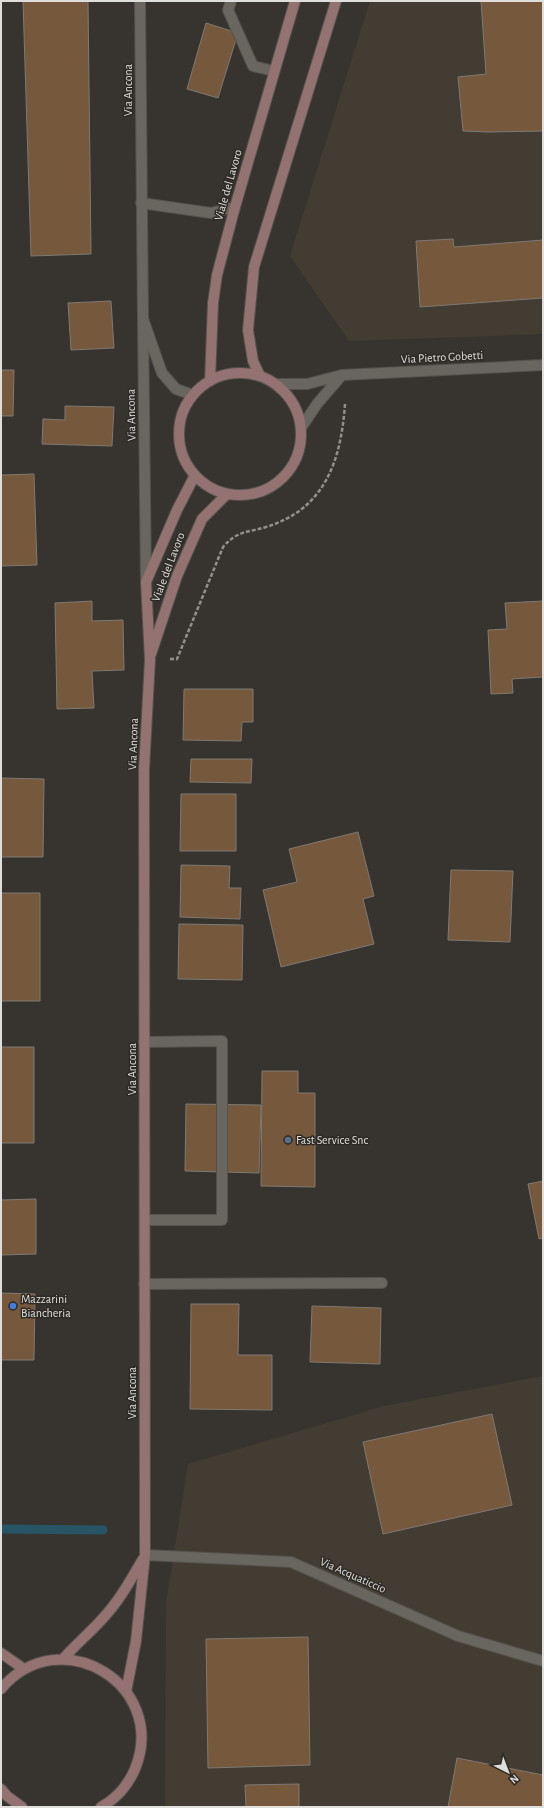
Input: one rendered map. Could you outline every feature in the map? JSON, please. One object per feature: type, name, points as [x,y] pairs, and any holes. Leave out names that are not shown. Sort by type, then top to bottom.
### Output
[{"type":"main road","name":"Viale del Lavoro","points":[[210,381],[217,275],[235,207],[295,1]]},
{"type":"main road","points":[[260,376],[254,361],[248,330],[254,266],[336,1]]},
{"type":"main road","points":[[243,373],[260,376],[276,384],[289,396],[298,411],[301,428],[300,447],[294,465],[281,480],[265,491],[246,495],[227,494],[209,487],[195,475],[185,461],[180,444],[180,433],[184,410],[193,395],[210,381],[226,375],[243,373]]},
{"type":"main road","name":"Via Ancona","points":[[126,1692],[136,1641],[145,1555],[144,770],[150,660],[146,582],[177,510],[195,475]]},
{"type":"main road","name":"Viale del Lavoro","points":[[150,660],[177,576],[202,519],[227,494]]},
{"type":"main road","points":[[63,1659],[103,1618],[119,1599],[145,1555]]},
{"type":"main road","points":[[1,1653],[24,1669]]},
{"type":"main road","points":[[1,1689],[7,1682],[24,1669],[42,1661],[63,1659],[81,1661],[98,1668],[114,1678],[126,1692],[135,1707],[138,1718],[141,1742],[139,1760],[132,1776],[121,1791],[100,1807]]},
{"type":"main road","points":[[1,1789],[7,1796],[22,1807]]},
{"type":"main road","points":[[117,1807],[121,1791]]},
{"type":"street","name":"Via Ancona","points":[[140,1],[146,582]]},
{"type":"street","points":[[231,1],[228,10],[254,66],[274,71]]},
{"type":"street","points":[[141,203],[211,213],[235,207]]},
{"type":"street","name":"Via Ancona","points":[[143,319],[162,372],[176,388],[193,395]]},
{"type":"street","name":"Via Pietro Gobetti","points":[[276,384],[306,384],[342,375],[543,365]]},
{"type":"street","points":[[301,428],[317,404],[342,375]]},
{"type":"street","points":[[144,1042],[222,1042],[222,1220],[145,1220]]},
{"type":"street","points":[[144,1284],[382,1283]]},
{"type":"street","name":"Via Acquaticcio","points":[[145,1555],[291,1562],[458,1636],[543,1661]]},
{"type":"path","points":[[150,660],[177,659],[223,547],[231,538],[245,531],[266,527],[286,520],[301,509],[322,487],[330,475],[337,455],[341,433],[345,404],[342,375]]},
{"type":"shaded area","points":[[370,1],[543,1],[543,334],[349,341],[290,256]]},
{"type":"shaded area","points":[[543,1376],[543,1807],[165,1807],[166,1604],[188,1464],[384,1406]]},
{"type":"building","points":[[23,1],[88,1],[91,254],[31,256]]},
{"type":"building","points":[[481,1],[543,1],[543,131],[463,131],[458,77],[486,74]]},
{"type":"building","points":[[206,23],[238,33],[218,98],[187,89]]},
{"type":"building","points":[[453,239],[454,247],[543,240],[543,298],[420,307],[416,241]]},
{"type":"building","points":[[111,301],[114,348],[71,350],[68,303]]},
{"type":"building","points":[[1,370],[14,370],[13,416],[1,416]]},
{"type":"building","points":[[65,406],[114,407],[112,446],[42,444],[43,419],[65,420]]},
{"type":"building","points":[[34,474],[37,565],[1,566],[1,475]]},
{"type":"building","points":[[92,601],[92,621],[123,620],[124,670],[92,671],[94,708],[57,709],[55,603]]},
{"type":"building","points":[[543,601],[543,677],[512,679],[513,693],[491,694],[488,630],[507,629],[505,603]]},
{"type":"building","points":[[184,689],[253,689],[253,722],[242,722],[241,741],[183,740]]},
{"type":"building","points":[[191,759],[252,759],[251,783],[190,782]]},
{"type":"building","points":[[1,778],[44,779],[43,857],[1,857]]},
{"type":"building","points":[[181,794],[236,794],[236,851],[180,851]]},
{"type":"building","points":[[358,832],[374,896],[363,899],[374,944],[281,967],[263,890],[297,882],[289,849]]},
{"type":"building","points":[[181,865],[230,866],[229,888],[241,888],[240,919],[180,917]]},
{"type":"building","points":[[451,870],[513,871],[510,942],[448,940]]},
{"type":"building","points":[[1,893],[40,893],[40,1001],[1,1001]]},
{"type":"building","points":[[179,924],[243,925],[242,980],[178,979]]},
{"type":"building","points":[[1,1047],[34,1047],[34,1143],[1,1143]]},
{"type":"building","name":"Fast Service Snc","points":[[262,1071],[298,1071],[298,1093],[315,1093],[315,1187],[261,1186]]},
{"type":"building","points":[[186,1104],[261,1105],[259,1173],[185,1171]]},
{"type":"building","points":[[543,1181],[543,1238],[539,1239],[528,1184]]},
{"type":"building","points":[[36,1199],[36,1254],[1,1255],[1,1200]]},
{"type":"building","points":[[1,1293],[35,1294],[34,1360],[1,1360]]},
{"type":"building","points":[[191,1304],[239,1304],[238,1355],[272,1355],[272,1410],[190,1409]]},
{"type":"building","points":[[312,1306],[381,1308],[380,1364],[310,1362]]},
{"type":"building","points":[[492,1414],[512,1505],[383,1534],[363,1442]]},
{"type":"building","points":[[308,1637],[310,1765],[208,1768],[206,1639]]},
{"type":"building","points":[[457,1758],[543,1775],[543,1807],[448,1807]]},
{"type":"building","points":[[299,1784],[299,1807],[246,1807],[245,1785]]},
{"type":"waterway","points":[[1,1529],[103,1530]]},
{"type":"place","name":"Fast Service Snc","points":[[288,1140]]},
{"type":"place","name":"Mazzarini Biancheria","points":[[13,1306]]}]
